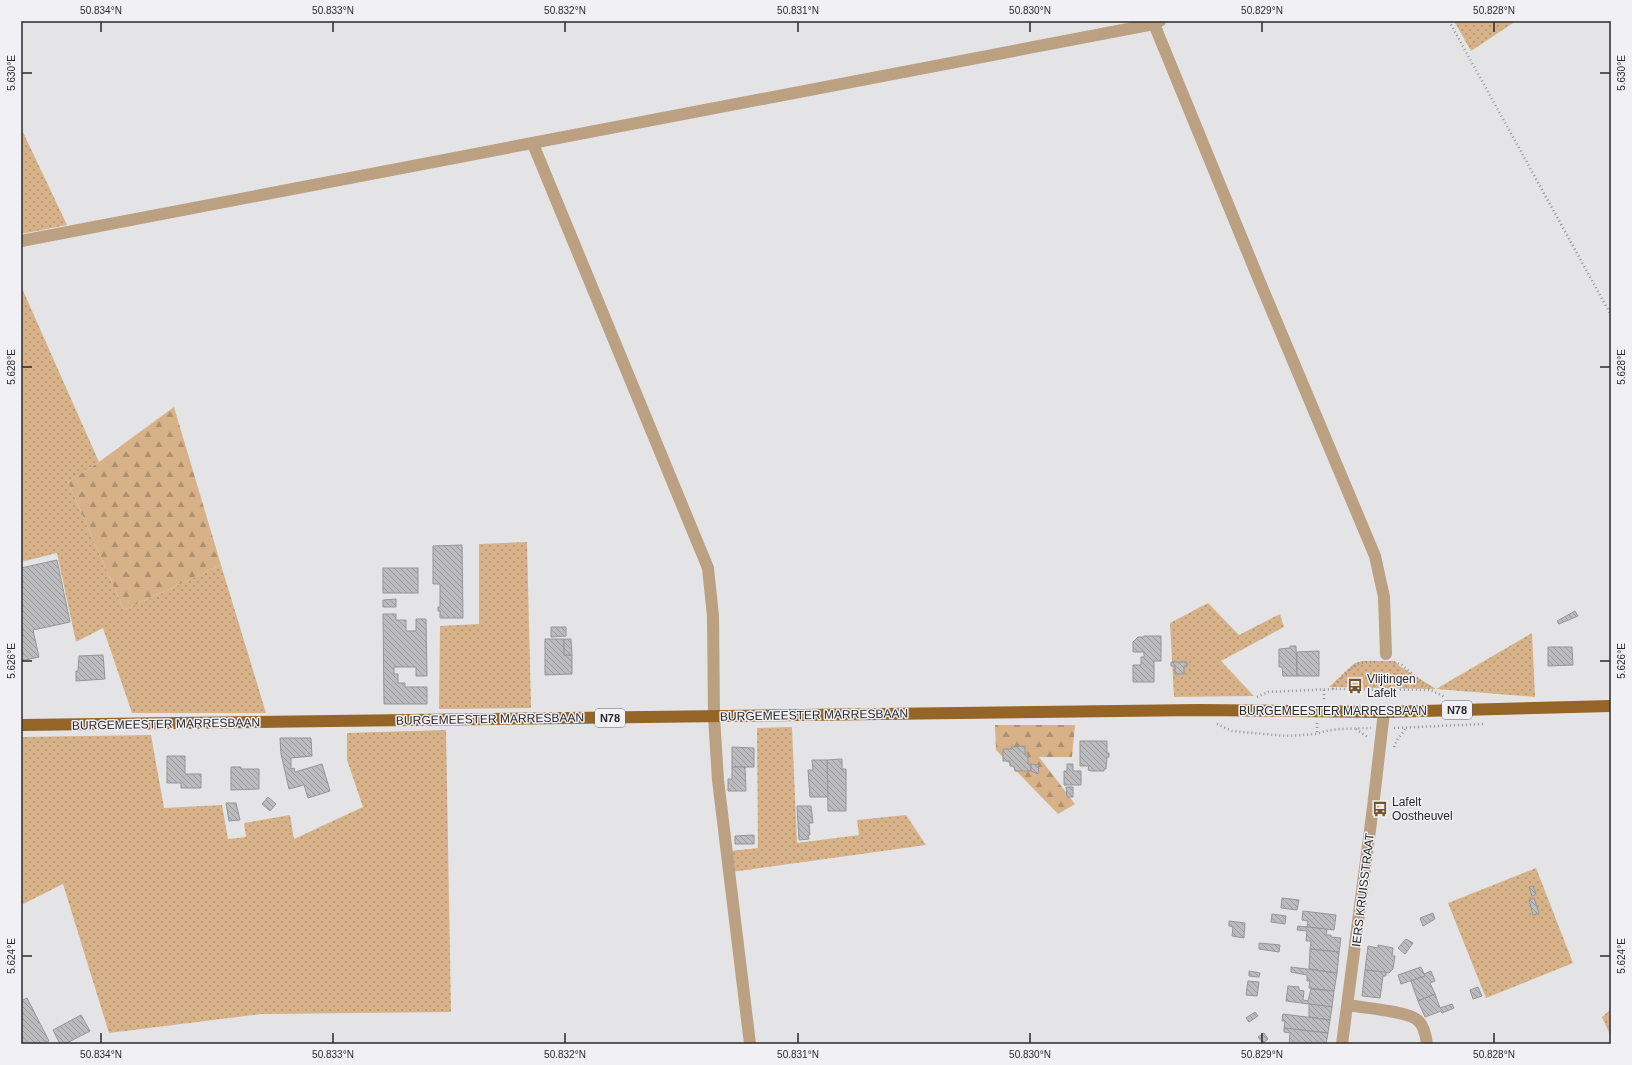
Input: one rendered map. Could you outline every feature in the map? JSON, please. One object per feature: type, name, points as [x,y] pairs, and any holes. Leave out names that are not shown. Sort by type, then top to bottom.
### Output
[{"type":"main road","name":"BURGEMEESTER MARRESBAAN","points":[[21,725],[1199,710],[1384,712],[1611,706]]},
{"type":"street","points":[[21,241],[533,144],[1157,23],[1259,280],[1375,556],[1384,597],[1386,659]]},
{"type":"street","points":[[533,144],[708,568],[713,616],[714,716],[718,780],[750,1044]]},
{"type":"street","name":"IERS KRUISSTRAAT","points":[[1342,1044],[1384,712]]},
{"type":"street","points":[[1348,1005],[1406,1014],[1417,1019],[1425,1032],[1427,1044]]},
{"type":"path","points":[[1449,21],[1611,315]]},
{"type":"path","points":[[1334,689],[1337,682],[1349,669],[1361,663],[1386,659]]},
{"type":"path","name":"BURGEMEESTER MARRESBAAN","points":[[1317,691],[1334,689],[1431,690],[1402,665],[1386,659]]},
{"type":"path","name":"BURGEMEESTER MARRESBAAN","points":[[1199,710],[1213,722],[1232,731],[1286,736],[1317,734],[1325,731],[1356,728]]},
{"type":"path","name":"BURGEMEESTER MARRESBAAN","points":[[1406,728],[1431,727]]},
{"type":"green space","points":[[1454,21],[1516,21],[1471,51]]},
{"type":"green space","points":[[21,128],[67,225],[21,234]]},
{"type":"green space","points":[[21,286],[99,462],[68,482],[124,610],[221,565],[266,713],[132,713],[103,628],[76,642],[57,553],[21,562]]},
{"type":"green space","points":[[174,407],[221,565],[124,610],[68,482],[99,462]]},
{"type":"green space","points":[[527,542],[531,708],[439,709],[440,626],[479,624],[479,544]]},
{"type":"green space","points":[[1208,603],[1239,635],[1280,614],[1284,627],[1221,661],[1254,696],[1174,697],[1170,623]]},
{"type":"green space","points":[[1532,633],[1535,697],[1436,689]]},
{"type":"green space","points":[[1362,661],[1395,661],[1398,665],[1436,689],[1329,687],[1355,663]]},
{"type":"green space","points":[[995,725],[1075,725],[1072,757],[1039,757],[1075,804],[1058,814],[996,750]]},
{"type":"green space","points":[[792,727],[797,843],[859,835],[857,820],[906,815],[926,845],[732,872],[730,851],[758,848],[757,728]]},
{"type":"green space","points":[[446,730],[451,1012],[261,1014],[109,1033],[63,884],[21,905],[21,737],[151,735],[164,808],[222,805],[228,839],[246,837],[244,823],[290,815],[294,839],[363,807],[347,760],[347,733]]},
{"type":"green space","points":[[1536,868],[1573,963],[1486,998],[1448,903]]},
{"type":"green space","points":[[1611,1009],[1611,1037],[1602,1017]]},
{"type":"building","points":[[462,545],[463,618],[440,618],[440,611],[438,611],[438,607],[440,607],[440,584],[433,584],[433,546]]},
{"type":"building","points":[[57,560],[70,622],[33,630],[39,657],[21,661],[21,568]]},
{"type":"building","points":[[383,568],[418,568],[418,593],[383,593]]},
{"type":"building","points":[[396,599],[396,607],[383,607],[383,600]]},
{"type":"building","points":[[1575,611],[1578,616],[1559,624],[1557,621]]},
{"type":"building","points":[[383,614],[396,614],[396,620],[406,620],[406,631],[416,631],[416,619],[426,619],[427,676],[416,676],[416,667],[394,667],[394,674],[398,674],[398,683],[405,683],[405,687],[427,687],[427,704],[384,704]]},
{"type":"building","points":[[551,627],[566,627],[566,636],[551,637]]},
{"type":"building","points":[[1161,636],[1161,661],[1154,661],[1154,682],[1133,682],[1133,665],[1141,665],[1141,657],[1144,657],[1144,652],[1133,652],[1133,642],[1138,637]]},
{"type":"building","points":[[545,639],[564,639],[564,655],[572,655],[572,674],[545,675]]},
{"type":"building","points":[[564,639],[571,639],[572,655],[564,655]]},
{"type":"building","points":[[1290,646],[1296,646],[1297,676],[1283,676],[1282,667],[1279,667],[1279,649],[1290,648]]},
{"type":"building","points":[[1548,647],[1572,647],[1573,665],[1548,666]]},
{"type":"building","points":[[1319,651],[1319,676],[1297,676],[1297,652]]},
{"type":"building","points":[[103,655],[105,679],[76,681],[79,656]]},
{"type":"building","points":[[1171,662],[1187,662],[1187,666],[1184,666],[1184,674],[1175,674],[1175,666],[1171,666]]},
{"type":"building","points":[[280,738],[311,738],[312,756],[291,758],[291,769],[294,768],[295,772],[322,764],[330,791],[308,798],[304,785],[289,789],[281,754]]},
{"type":"building","points":[[1080,741],[1107,741],[1107,753],[1109,753],[1109,757],[1107,757],[1106,769],[1104,769],[1104,771],[1091,771],[1088,770],[1089,766],[1080,766]]},
{"type":"building","points":[[1025,746],[1025,754],[1028,754],[1028,764],[1031,764],[1031,771],[1015,771],[1014,766],[1010,766],[1010,761],[1003,761],[1003,749],[1012,749],[1011,747]]},
{"type":"building","points":[[732,747],[754,748],[754,767],[732,767]]},
{"type":"building","points":[[167,756],[185,756],[185,774],[201,774],[201,788],[181,788],[181,783],[167,783]]},
{"type":"building","points":[[842,759],[842,769],[846,769],[846,811],[828,811],[827,760]]},
{"type":"building","points":[[812,760],[827,760],[828,797],[810,797],[808,770],[813,770]]},
{"type":"building","points":[[1031,764],[1039,765],[1038,774],[1031,771]]},
{"type":"building","points":[[1067,764],[1073,764],[1073,771],[1081,771],[1081,785],[1064,785],[1064,771],[1067,771]]},
{"type":"building","points":[[231,767],[241,767],[241,769],[259,769],[259,789],[231,790]]},
{"type":"building","points":[[732,767],[745,767],[746,791],[728,791],[728,779],[732,779]]},
{"type":"building","points":[[1066,787],[1073,787],[1073,797],[1067,797]]},
{"type":"building","points":[[268,797],[276,804],[270,811],[262,804]]},
{"type":"building","points":[[226,803],[236,803],[240,820],[229,821]]},
{"type":"building","points":[[797,806],[811,806],[813,823],[809,823],[809,839],[799,840]]},
{"type":"building","points":[[754,835],[754,844],[735,844],[735,836]]},
{"type":"building","points":[[1533,886],[1536,894],[1532,896],[1529,887]]},
{"type":"building","points":[[1282,898],[1299,900],[1297,910],[1281,908]]},
{"type":"building","points":[[1534,898],[1539,913],[1533,915],[1529,900]]},
{"type":"building","points":[[1303,911],[1336,915],[1334,930],[1307,927],[1308,921],[1302,920]]},
{"type":"building","points":[[1433,913],[1435,919],[1423,926],[1420,918]]},
{"type":"building","points":[[1272,914],[1286,916],[1285,924],[1271,922]]},
{"type":"building","points":[[1229,921],[1245,923],[1244,938],[1232,936],[1233,927],[1229,926]]},
{"type":"building","points":[[1298,926],[1327,929],[1326,935],[1341,938],[1339,952],[1310,949],[1311,941],[1306,941],[1307,931],[1297,930]]},
{"type":"building","points":[[1406,939],[1413,943],[1405,954],[1398,948]]},
{"type":"building","points":[[1259,943],[1280,945],[1279,952],[1259,949]]},
{"type":"building","points":[[1378,945],[1393,948],[1392,956],[1395,956],[1393,969],[1389,973],[1365,970],[1368,946],[1378,948]]},
{"type":"building","points":[[1310,949],[1339,952],[1337,973],[1309,969]]},
{"type":"building","points":[[1291,967],[1337,973],[1334,991],[1309,988],[1310,981],[1307,981],[1307,975],[1291,972]]},
{"type":"building","points":[[1421,967],[1425,976],[1401,984],[1398,975]]},
{"type":"building","points":[[1365,970],[1386,972],[1386,976],[1383,976],[1380,998],[1362,996]]},
{"type":"building","points":[[1249,971],[1260,973],[1259,977],[1249,976]]},
{"type":"building","points":[[1431,971],[1435,981],[1430,983],[1435,994],[1418,1001],[1411,981],[1425,976],[1424,974]]},
{"type":"building","points":[[1248,981],[1259,982],[1257,996],[1246,995]]},
{"type":"building","points":[[1288,986],[1299,987],[1299,990],[1304,991],[1303,1000],[1308,1001],[1311,989],[1334,991],[1332,1007],[1286,1001]]},
{"type":"building","points":[[1478,987],[1482,996],[1473,999],[1470,990]]},
{"type":"building","points":[[1435,994],[1440,1008],[1452,1004],[1454,1008],[1442,1013],[1441,1011],[1425,1017],[1418,1001]]},
{"type":"building","points":[[27,998],[49,1041],[43,1044],[21,1044],[21,1001]]},
{"type":"building","points":[[1309,1004],[1332,1007],[1330,1020],[1309,1017]]},
{"type":"building","points":[[1255,1012],[1258,1016],[1249,1022],[1246,1018]]},
{"type":"building","points":[[1283,1014],[1330,1020],[1328,1033],[1284,1028],[1285,1021],[1282,1021]]},
{"type":"building","points":[[81,1015],[90,1031],[65,1044],[60,1044],[53,1030]]},
{"type":"building","points":[[1284,1028],[1328,1033],[1326,1044],[1289,1044],[1290,1033],[1284,1032]]},
{"type":"building","points":[[1264,1033],[1268,1039],[1263,1043],[1258,1037]]},
{"type":"place","name":"Vlijtingen Lafelt","points":[[1355,686]]},
{"type":"place","name":"Lafelt Oostheuvel","points":[[1380,809]]}]
